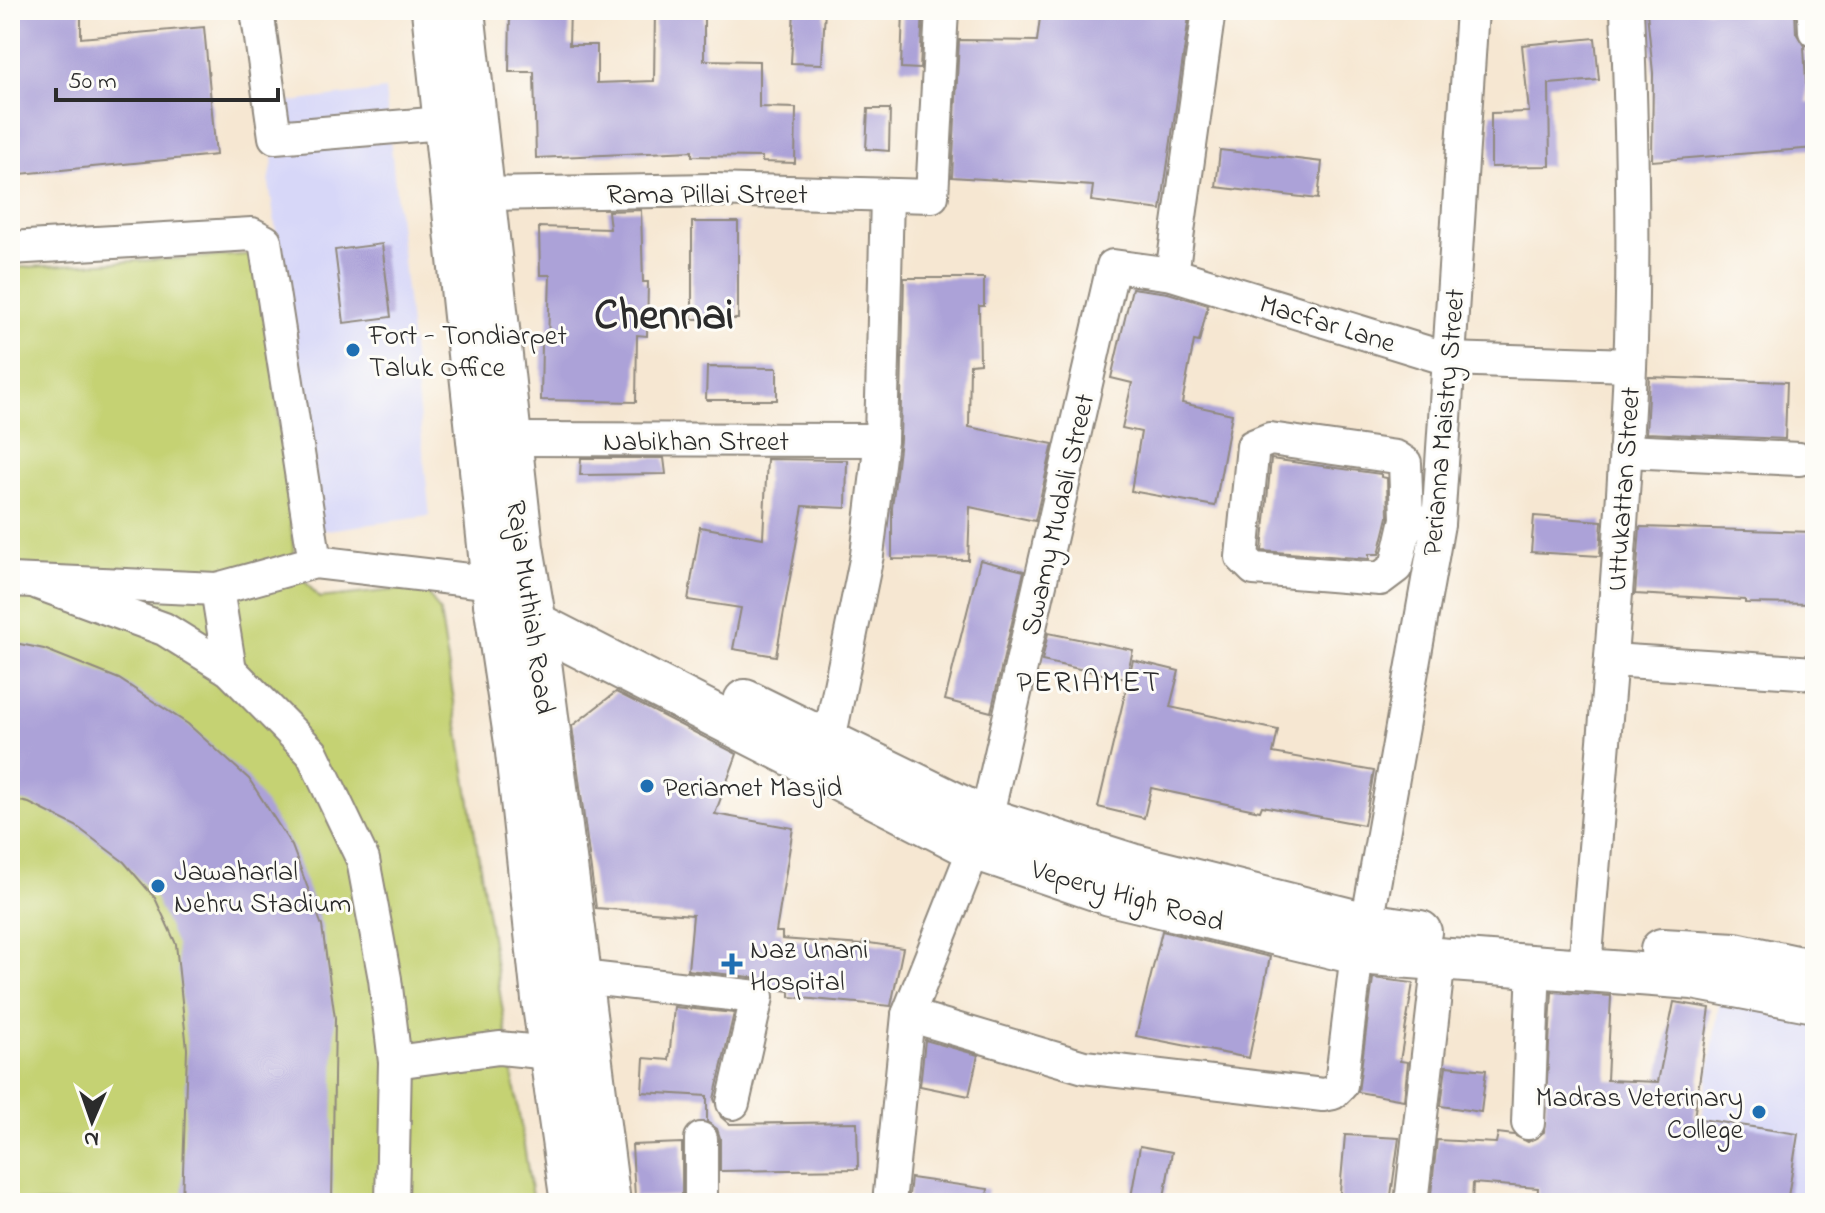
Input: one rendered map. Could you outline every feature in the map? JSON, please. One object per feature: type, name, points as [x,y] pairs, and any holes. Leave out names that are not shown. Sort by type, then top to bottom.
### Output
[{"type":"main road","name":"Raja Muthiah Road","points":[[433,10],[460,122],[483,194],[511,439],[522,547],[514,602],[516,743],[569,1049],[609,1203]]},
{"type":"main road","name":"Raja Muthiah Road","points":[[463,10],[460,122],[514,602],[581,977],[569,1049],[572,1203]]},
{"type":"main road","name":"Vepery High Road","points":[[514,602],[829,740],[980,834]]},
{"type":"main road","name":"Vepery High Road","points":[[514,602],[980,834],[1110,894],[1362,938],[1439,959],[1534,964],[1586,957],[1735,954],[1815,971]]},
{"type":"main road","name":"Vepery High Road","points":[[1362,938],[1453,937],[1586,957],[1815,1001]]},
{"type":"street","points":[[257,10],[275,137],[460,122]]},
{"type":"street","name":"Rama Pillai Street","points":[[483,194],[713,190],[932,196],[942,10]]},
{"type":"street","points":[[1172,274],[1209,10]]},
{"type":"street","name":"Perianna Maistry Street","points":[[908,1015],[1084,1067],[1323,1095],[1333,1093],[1341,1085],[1362,938],[1438,524],[1472,10]]},
{"type":"street","name":"Uttukattan Street","points":[[1586,957],[1611,660],[1630,365],[1634,170],[1627,10]]},
{"type":"street","points":[[1814,10],[1815,31]]},
{"type":"street","points":[[829,740],[867,555],[881,440],[887,196]]},
{"type":"street","points":[[10,248],[252,234],[265,241],[315,562]]},
{"type":"street","name":"Swamy Mudali Street","points":[[980,834],[1113,266],[1172,274]]},
{"type":"street","name":"Macfar Lane","points":[[1172,274],[1448,359],[1630,365]]},
{"type":"street","name":"Nabikhan Street","points":[[511,439],[881,440]]},
{"type":"street","points":[[1270,439],[1396,457],[1405,463],[1407,471],[1407,519],[1396,567],[1380,579],[1254,569],[1242,557],[1253,446],[1270,439]]},
{"type":"street","points":[[1625,451],[1799,459]]},
{"type":"street","points":[[1407,519],[1438,524]]},
{"type":"street","points":[[24,582],[217,589],[315,562],[514,602]]},
{"type":"street","points":[[24,582],[164,629],[230,670],[312,753],[363,860],[385,979],[395,1062],[392,1203]]},
{"type":"street","points":[[217,589],[230,670]]},
{"type":"street","points":[[1611,660],[1815,673]]},
{"type":"street","points":[[889,1203],[908,1015],[980,834]]},
{"type":"street","points":[[1411,1203],[1439,959]]},
{"type":"street","points":[[1528,1123],[1534,964]]},
{"type":"street","points":[[581,977],[757,997],[733,1103]]},
{"type":"street","points":[[395,1062],[499,1048],[569,1049]]},
{"type":"street","points":[[701,1139],[701,1203]]},
{"type":"shaded area","name":"Fort - Tondiarpet Taluk Office","points":[[385,90],[430,516],[320,531],[269,183],[283,103]]},
{"type":"shaded area","name":"Madras Veterinary College","points":[[1721,991],[1815,1022],[1815,1203],[1689,1203]]},
{"type":"green space","points":[[260,254],[296,570],[319,598],[424,587],[440,612],[533,1203],[10,1203],[10,268]]},
{"type":"building","points":[[10,10],[81,10],[81,38],[204,27],[216,155],[10,175]]},
{"type":"building","points":[[510,10],[570,10],[569,45],[597,45],[597,83],[654,81],[655,10],[704,10],[704,60],[759,61],[759,107],[796,108],[795,163],[762,162],[762,157],[692,156],[692,151],[536,158],[534,72],[509,72]]},
{"type":"building","points":[[794,10],[825,10],[822,64],[791,63]]},
{"type":"building","points":[[903,10],[923,10],[920,69],[901,68]]},
{"type":"building","points":[[1041,10],[1190,10],[1161,210],[1091,201],[1093,186],[952,177],[959,40],[1037,41]]},
{"type":"building","points":[[1795,10],[1796,33],[1804,46],[1807,102],[1812,102],[1815,148],[1652,161],[1653,73],[1647,12]]},
{"type":"building","points":[[1595,38],[1599,80],[1549,84],[1550,166],[1491,167],[1491,113],[1529,112],[1522,45]]},
{"type":"building","points":[[868,109],[890,109],[889,151],[866,149]]},
{"type":"building","points":[[1220,150],[1322,162],[1318,199],[1216,187]]},
{"type":"building","points":[[641,210],[643,282],[648,282],[647,336],[637,335],[636,402],[541,400],[542,343],[548,343],[550,275],[540,275],[539,227],[610,229],[608,211]]},
{"type":"building","points":[[692,222],[738,222],[738,319],[692,319]]},
{"type":"building","points":[[382,244],[391,317],[344,323],[335,250]]},
{"type":"building","points":[[904,278],[984,278],[984,306],[979,306],[980,363],[970,364],[969,427],[1053,444],[1035,521],[970,507],[968,560],[892,559],[892,508],[900,440]]},
{"type":"building","points":[[1132,288],[1168,293],[1208,305],[1199,342],[1194,341],[1182,403],[1232,414],[1215,506],[1131,491],[1141,432],[1122,428],[1132,383],[1111,378]]},
{"type":"building","points":[[707,367],[777,368],[777,400],[706,400]]},
{"type":"building","points":[[1649,377],[1787,382],[1785,439],[1646,433]]},
{"type":"building","points":[[581,458],[664,458],[666,474],[580,475]]},
{"type":"building","points":[[767,459],[847,460],[846,508],[803,506],[776,656],[733,649],[741,608],[688,600],[700,527],[763,538]]},
{"type":"building","points":[[1271,459],[1381,474],[1381,477],[1387,478],[1388,517],[1379,554],[1369,554],[1369,559],[1262,551]]},
{"type":"building","points":[[1534,516],[1602,521],[1600,556],[1531,552]]},
{"type":"building","points":[[1640,527],[1815,532],[1815,604],[1745,603],[1745,600],[1635,594]]},
{"type":"building","points":[[980,560],[1024,571],[991,712],[945,700]]},
{"type":"building","points":[[1048,633],[1133,650],[1126,679],[1042,661]]},
{"type":"building","points":[[10,642],[44,649],[119,679],[188,724],[249,779],[292,846],[322,926],[335,1018],[332,1203],[182,1203],[187,1049],[176,944],[155,898],[124,862],[76,826],[29,803],[10,799]]},
{"type":"building","points":[[1133,660],[1179,671],[1170,707],[1278,730],[1273,753],[1374,771],[1364,825],[1262,806],[1260,811],[1151,788],[1144,818],[1098,807]]},
{"type":"building","name":"Periamet Masjid","points":[[616,692],[737,754],[715,814],[793,828],[776,932],[782,932],[782,939],[862,945],[863,942],[903,948],[891,1006],[790,997],[790,991],[774,989],[759,978],[688,970],[693,915],[596,908],[572,726]]},
{"type":"building","points":[[1162,931],[1270,957],[1249,1058],[1136,1036]]},
{"type":"building","points":[[1373,978],[1413,983],[1400,1061],[1408,1062],[1404,1100],[1358,1092]]},
{"type":"building","points":[[1552,992],[1611,996],[1607,1080],[1658,1082],[1674,1002],[1710,1008],[1694,1118],[1798,1134],[1787,1203],[1537,1203],[1538,1188],[1473,1183],[1472,1203],[1430,1203],[1437,1140],[1496,1143],[1498,1133],[1514,1135],[1528,1142],[1544,1132]]},
{"type":"building","points":[[674,1007],[734,1013],[714,1099],[721,1117],[729,1124],[857,1122],[858,1169],[720,1171],[720,1138],[717,1129],[707,1122],[707,1096],[642,1092],[644,1058],[669,1060]]},
{"type":"building","points":[[925,1040],[978,1055],[969,1096],[920,1086]]},
{"type":"building","points":[[1446,1066],[1486,1070],[1481,1112],[1441,1106]]},
{"type":"building","points":[[1345,1135],[1399,1138],[1390,1203],[1339,1203]]},
{"type":"building","points":[[682,1143],[682,1196],[635,1197],[632,1145]]},
{"type":"building","points":[[1140,1146],[1172,1152],[1163,1203],[1130,1203]]},
{"type":"building","points":[[911,1178],[988,1189],[986,1203],[908,1203]]},
{"type":"place","name":"Fort - Tondiarpet Taluk Office","points":[[353,350]]},
{"type":"place","name":"Periamet Masjid","points":[[647,786]]},
{"type":"place","name":"Jawaharlal Nehru Stadium","points":[[158,886]]},
{"type":"place","name":"Naz Unani Hospital","points":[[732,964]]},
{"type":"place","name":"Madras Veterinary College","points":[[1759,1112]]},
{"type":"district","name":"Chennai","points":[[664,313]]},
{"type":"district","name":"PERIAMET","points":[[1089,681]]}]
